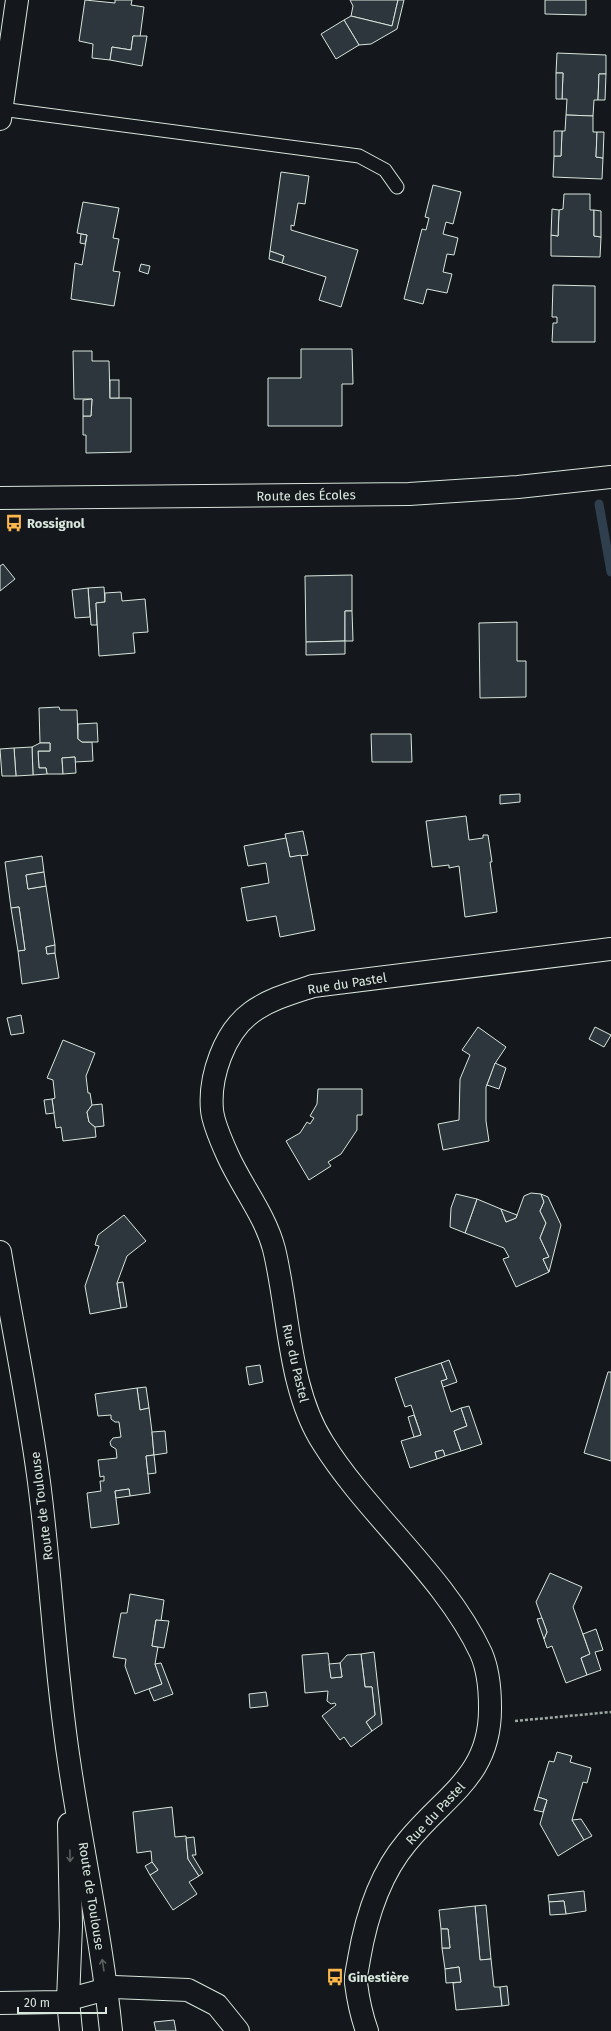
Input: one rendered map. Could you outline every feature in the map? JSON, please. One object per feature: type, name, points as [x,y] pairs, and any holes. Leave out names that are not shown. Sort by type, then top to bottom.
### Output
[{"type":"street","points":[[1,114],[17,0]]},
{"type":"street","name":"Route des Écoles","points":[[0,498],[409,494],[518,487],[611,477]]},
{"type":"street","name":"Rue du Pastel","points":[[365,2031],[356,1981],[363,1936],[378,1889],[406,1843],[462,1786],[481,1758],[490,1723],[490,1689],[482,1656],[464,1623],[440,1589],[356,1488],[321,1442],[302,1399],[291,1350],[273,1247],[253,1200],[228,1157],[212,1112],[215,1074],[225,1042],[249,1014],[274,998],[313,986],[611,949]]},
{"type":"street","name":"Route de Toulouse","points":[[0,1252],[4,1301],[25,1386],[39,1483],[68,1761],[86,1859],[107,1989],[111,2031]]},
{"type":"street","name":"Route de Toulouse","points":[[68,1761],[70,1926],[68,2000],[72,2031]]},
{"type":"street","points":[[0,2003],[59,2002],[114,1987],[188,1990],[217,2005],[238,2031]]},
{"type":"lane","points":[[1,114],[359,156],[385,170],[397,187]]},
{"type":"path","points":[[490,1723],[611,1712]]},
{"type":"building","points":[[85,0],[115,3],[115,0],[132,0],[131,5],[144,7],[140,37],[133,36],[131,50],[112,47],[110,60],[92,58],[93,44],[79,41]]},
{"type":"building","points":[[350,0],[398,0],[392,26],[351,16],[353,6]]},
{"type":"building","points":[[398,0],[404,0],[397,29],[371,44],[359,45],[344,20],[351,16],[392,26]]},
{"type":"building","points":[[545,0],[586,0],[586,15],[545,14]]},
{"type":"building","points":[[344,20],[359,45],[336,59],[321,34]]},
{"type":"building","points":[[133,36],[147,36],[142,66],[110,60],[112,47],[131,50]]},
{"type":"building","points":[[557,53],[606,55],[606,74],[599,74],[598,100],[594,100],[593,116],[566,115],[567,99],[562,99],[563,73],[556,73]]},
{"type":"building","points":[[556,73],[563,73],[562,99],[556,99]]},
{"type":"building","points":[[599,74],[606,74],[605,100],[598,100]]},
{"type":"building","points":[[566,115],[593,116],[593,132],[597,132],[596,157],[603,158],[602,179],[553,177],[554,156],[561,156],[562,131],[565,131]]},
{"type":"building","points":[[554,131],[562,131],[561,156],[554,156]]},
{"type":"building","points":[[597,132],[604,132],[603,158],[596,157]]},
{"type":"building","points":[[281,172],[309,176],[305,204],[298,203],[294,226],[291,225],[291,230],[358,250],[341,307],[319,300],[326,277],[282,263],[284,256],[270,251]]},
{"type":"building","points":[[433,185],[461,192],[453,224],[446,222],[443,234],[458,238],[454,255],[447,254],[443,272],[452,274],[447,293],[427,289],[423,304],[404,299],[422,229],[426,230],[429,218],[425,217]]},
{"type":"building","points":[[564,194],[590,194],[590,210],[594,210],[594,236],[601,237],[600,257],[551,256],[551,235],[558,236],[559,210],[563,209]]},
{"type":"building","points":[[83,202],[119,208],[113,238],[119,239],[113,271],[120,272],[114,306],[71,299],[75,263],[82,265],[87,235],[77,233]]},
{"type":"building","points":[[552,209],[559,210],[558,236],[551,235]]},
{"type":"building","points":[[594,210],[601,211],[601,237],[594,236]]},
{"type":"building","points":[[81,234],[87,235],[85,244],[80,243]]},
{"type":"building","points":[[270,251],[284,256],[282,263],[269,259]]},
{"type":"building","points":[[141,264],[150,266],[148,274],[139,271]]},
{"type":"building","points":[[553,285],[595,286],[595,342],[552,342],[553,323],[557,323],[557,317],[552,317]]},
{"type":"building","points":[[301,349],[352,349],[353,384],[342,384],[342,426],[268,426],[268,378],[301,378]]},
{"type":"building","points":[[73,351],[92,351],[92,361],[109,361],[110,398],[131,398],[131,452],[86,453],[86,435],[83,435],[83,416],[91,416],[92,399],[74,399]]},
{"type":"building","points":[[110,380],[119,380],[119,398],[110,398]]},
{"type":"building","points":[[92,399],[91,416],[83,416],[83,400]]},
{"type":"building","points":[[3,564],[15,579],[0,591],[0,566]]},
{"type":"building","points":[[352,575],[352,611],[345,611],[345,641],[306,642],[305,576]]},
{"type":"building","points":[[104,587],[105,602],[96,603],[97,625],[91,625],[88,588]]},
{"type":"building","points":[[88,588],[90,617],[75,618],[72,590]]},
{"type":"building","points":[[121,592],[122,601],[145,599],[148,632],[133,633],[135,653],[99,656],[96,603],[105,602],[105,593]]},
{"type":"building","points":[[345,611],[352,611],[353,641],[345,641]]},
{"type":"building","points":[[517,622],[517,661],[526,661],[526,697],[480,698],[479,623]]},
{"type":"building","points":[[345,641],[345,654],[306,655],[306,642]]},
{"type":"building","points":[[59,707],[60,710],[77,710],[78,739],[82,742],[92,742],[93,761],[75,762],[75,757],[62,758],[63,774],[47,774],[46,768],[39,768],[38,751],[50,751],[50,743],[40,743],[39,708]]},
{"type":"building","points":[[97,723],[98,742],[82,742],[78,739],[78,724]]},
{"type":"building","points":[[371,734],[411,734],[412,762],[372,762]]},
{"type":"building","points":[[40,743],[50,743],[50,751],[38,751],[39,768],[46,768],[47,774],[33,775],[32,747]]},
{"type":"building","points":[[32,747],[33,775],[16,776],[14,748]]},
{"type":"building","points":[[14,748],[16,776],[2,776],[0,749]]},
{"type":"building","points":[[75,757],[76,773],[63,774],[62,758]]},
{"type":"building","points":[[520,794],[520,802],[500,804],[500,795]]},
{"type":"building","points":[[466,816],[469,840],[483,838],[483,835],[488,835],[497,912],[465,917],[459,866],[449,868],[449,865],[432,867],[426,821]]},
{"type":"building","points":[[303,831],[308,855],[290,857],[285,834]]},
{"type":"building","points":[[286,838],[290,857],[301,855],[315,930],[280,937],[276,916],[247,921],[241,888],[269,883],[266,863],[248,866],[244,846]]},
{"type":"building","points":[[42,856],[44,872],[26,875],[28,889],[46,886],[55,945],[46,947],[47,954],[55,953],[59,978],[22,984],[18,951],[25,950],[19,907],[11,908],[5,862]]},
{"type":"building","points":[[44,872],[46,886],[28,889],[26,875]]},
{"type":"building","points":[[19,907],[25,950],[18,951],[11,908]]},
{"type":"building","points":[[55,945],[55,953],[47,954],[46,947]]},
{"type":"building","points":[[21,1015],[24,1033],[11,1035],[7,1018]]},
{"type":"building","points":[[478,1027],[506,1047],[496,1062],[486,1087],[486,1121],[489,1141],[443,1150],[438,1124],[459,1120],[460,1079],[470,1055],[462,1050]]},
{"type":"building","points":[[595,1027],[611,1035],[604,1047],[589,1039]]},
{"type":"building","points":[[63,1040],[95,1053],[86,1076],[88,1093],[90,1093],[92,1105],[87,1112],[89,1122],[95,1127],[96,1137],[63,1141],[61,1127],[56,1128],[52,1099],[55,1098],[53,1080],[47,1078]]},
{"type":"building","points":[[495,1063],[506,1068],[499,1089],[487,1085]]},
{"type":"building","points":[[318,1089],[362,1089],[362,1115],[357,1115],[357,1130],[341,1154],[328,1162],[331,1166],[309,1180],[286,1141],[300,1133],[307,1122],[310,1124],[314,1118],[310,1116],[317,1104]]},
{"type":"building","points":[[52,1099],[54,1113],[46,1114],[44,1100]]},
{"type":"building","points":[[102,1104],[104,1126],[95,1127],[89,1122],[87,1112],[92,1105]]},
{"type":"building","points":[[531,1193],[541,1194],[544,1202],[540,1211],[546,1223],[540,1238],[549,1257],[543,1259],[549,1272],[516,1287],[503,1259],[509,1257],[504,1248],[465,1233],[477,1199],[501,1209],[506,1222],[516,1218],[524,1196]]},
{"type":"building","points":[[456,1194],[477,1199],[465,1233],[450,1227],[451,1208]]},
{"type":"building","points":[[541,1194],[548,1197],[561,1225],[549,1272],[543,1259],[549,1257],[540,1238],[546,1223],[540,1211],[544,1202]]},
{"type":"building","points":[[501,1209],[517,1215],[516,1218],[506,1222]]},
{"type":"building","points":[[124,1215],[146,1241],[127,1256],[117,1283],[121,1308],[90,1314],[85,1286],[99,1246],[95,1245],[98,1235]]},
{"type":"building","points":[[123,1282],[127,1307],[121,1308],[117,1283]]},
{"type":"building","points":[[449,1360],[457,1382],[443,1387],[441,1381],[447,1379],[441,1363]]},
{"type":"building","points":[[441,1363],[447,1379],[441,1381],[451,1412],[461,1408],[467,1426],[454,1431],[461,1451],[445,1456],[443,1450],[435,1452],[437,1459],[410,1468],[401,1441],[421,1435],[411,1405],[405,1407],[395,1378]]},
{"type":"building","points":[[260,1365],[263,1382],[249,1385],[246,1367]]},
{"type":"building","points":[[608,1372],[611,1372],[611,1461],[584,1453]]},
{"type":"building","points":[[146,1387],[149,1408],[140,1410],[137,1388]]},
{"type":"building","points":[[137,1388],[140,1410],[149,1408],[152,1432],[154,1455],[146,1456],[150,1493],[130,1496],[129,1489],[115,1491],[119,1524],[91,1528],[87,1493],[101,1491],[100,1481],[104,1481],[104,1476],[100,1477],[98,1460],[117,1458],[116,1449],[111,1446],[110,1442],[113,1438],[121,1437],[119,1422],[115,1422],[111,1419],[111,1415],[98,1416],[95,1394]]},
{"type":"building","points":[[469,1406],[482,1444],[461,1451],[454,1431],[467,1426],[461,1408]]},
{"type":"building","points":[[414,1415],[421,1435],[414,1437],[408,1417]]},
{"type":"building","points":[[165,1431],[167,1453],[154,1455],[152,1432]]},
{"type":"building","points":[[443,1450],[445,1456],[437,1459],[435,1452]]},
{"type":"building","points":[[154,1455],[156,1473],[148,1474],[146,1456]]},
{"type":"building","points":[[129,1489],[130,1496],[116,1498],[115,1491]]},
{"type":"building","points":[[550,1573],[582,1587],[573,1607],[590,1654],[581,1658],[587,1675],[566,1683],[552,1646],[547,1648],[544,1639],[547,1632],[536,1602]]},
{"type":"building","points":[[130,1594],[164,1600],[161,1621],[156,1620],[152,1646],[158,1647],[155,1664],[162,1684],[135,1694],[125,1666],[126,1659],[113,1657],[121,1613],[127,1613]]},
{"type":"building","points":[[542,1618],[547,1632],[544,1639],[537,1619]]},
{"type":"building","points":[[156,1620],[169,1621],[164,1648],[152,1646]]},
{"type":"building","points":[[596,1629],[603,1650],[595,1652],[601,1670],[587,1675],[581,1658],[590,1654],[583,1634]]},
{"type":"building","points":[[374,1652],[382,1724],[372,1731],[366,1722],[375,1715],[372,1687],[365,1687],[361,1654]]},
{"type":"building","points":[[328,1653],[331,1678],[342,1677],[340,1663],[347,1655],[361,1654],[365,1687],[372,1687],[375,1715],[366,1722],[372,1731],[351,1747],[344,1737],[340,1740],[322,1716],[336,1705],[335,1703],[331,1704],[327,1701],[328,1691],[305,1693],[302,1655]]},
{"type":"building","points":[[161,1663],[173,1694],[154,1701],[149,1689],[162,1684],[155,1664]]},
{"type":"building","points":[[340,1663],[342,1677],[331,1678],[329,1664]]},
{"type":"building","points":[[266,1692],[268,1706],[250,1708],[249,1694]]},
{"type":"building","points":[[557,1752],[572,1756],[570,1762],[591,1768],[587,1783],[583,1782],[572,1820],[584,1840],[558,1856],[540,1824],[547,1800],[538,1797],[549,1761],[554,1762]]},
{"type":"building","points":[[538,1797],[547,1800],[543,1812],[534,1810]]},
{"type":"building","points":[[172,1807],[175,1837],[186,1836],[188,1859],[199,1876],[189,1882],[197,1894],[173,1910],[150,1875],[158,1870],[152,1862],[151,1851],[137,1853],[133,1812]]},
{"type":"building","points":[[581,1819],[592,1836],[584,1840],[572,1820]]},
{"type":"building","points":[[194,1837],[196,1855],[192,1855],[203,1873],[199,1876],[188,1859],[186,1838]]},
{"type":"building","points":[[152,1862],[158,1870],[150,1875],[145,1866]]},
{"type":"building","points":[[584,1891],[586,1911],[566,1914],[564,1901],[549,1902],[548,1895]]},
{"type":"building","points":[[564,1901],[566,1914],[550,1915],[549,1902]]},
{"type":"building","points":[[486,1905],[491,1959],[480,1960],[475,1906]]},
{"type":"building","points":[[475,1906],[480,1960],[491,1959],[494,1987],[500,1987],[502,2006],[456,2010],[453,1983],[461,1982],[459,1967],[445,1969],[442,1948],[450,1948],[448,1929],[441,1929],[439,1910]]},
{"type":"building","points":[[441,1929],[448,1929],[450,1948],[442,1948]]},
{"type":"building","points":[[459,1967],[461,1982],[446,1983],[445,1969]]},
{"type":"building","points":[[507,1986],[509,2005],[502,2006],[500,1987]]},
{"type":"building","points":[[174,2020],[176,2031],[156,2031],[154,2022]]},
{"type":"waterway","points":[[599,504],[611,572]]},
{"type":"place","name":"Rossignol","points":[[14,523]]},
{"type":"place","name":"Ginestière","points":[[335,1977]]}]
